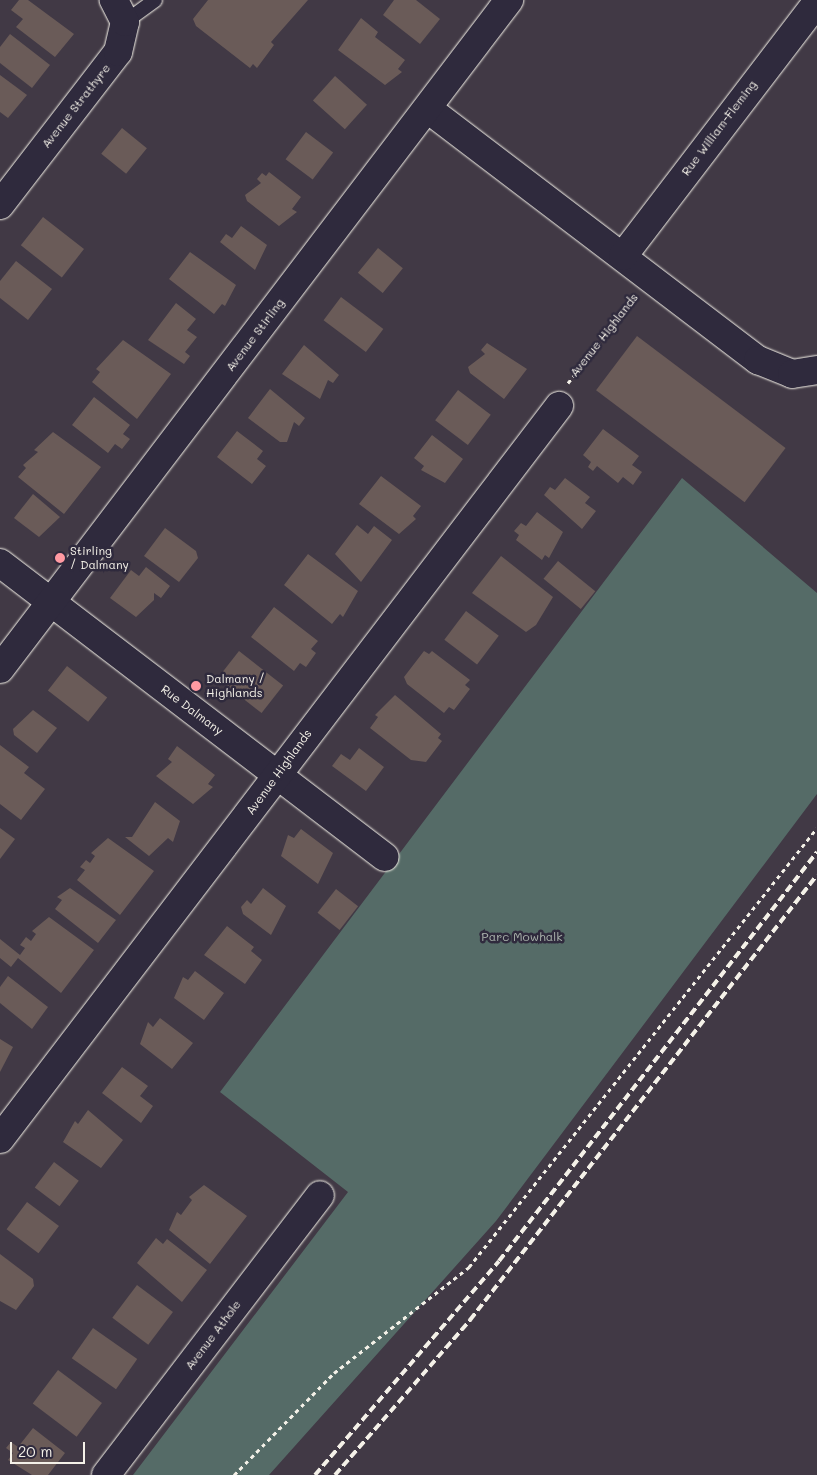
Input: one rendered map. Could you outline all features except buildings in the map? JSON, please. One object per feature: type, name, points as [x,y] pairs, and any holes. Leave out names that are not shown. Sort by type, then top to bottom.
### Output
[{"type":"street","name":"Avenue Stirling","points":[[0,669],[428,109],[509,0]]},
{"type":"street","name":"Rue William-Fleming","points":[[623,256],[817,2]]},
{"type":"street","name":"Avenue Strathyre","points":[[0,205],[118,52],[120,11]]},
{"type":"street","points":[[428,109],[758,360],[792,374],[817,370]]},
{"type":"street","name":"Avenue Highlands","points":[[0,1139],[563,394]]},
{"type":"street","name":"Rue Dalmany","points":[[0,563],[384,857]]},
{"type":"street","name":"Avenue Athole","points":[[106,1475],[320,1195]]},
{"type":"lane","points":[[120,11],[155,0]]},
{"type":"path","name":"Avenue Highlands","points":[[563,394],[636,295]]},
{"type":"path","points":[[234,1475],[334,1374],[469,1267],[817,828]]},
{"type":"green space","name":"Parc Mowhalk","points":[[682,478],[817,593],[817,794],[496,1221],[269,1475],[133,1475],[348,1192],[220,1092]]},
{"type":"railway","points":[[315,1475],[499,1261],[817,852]]},
{"type":"railway","points":[[335,1475],[470,1320],[817,875]]},
{"type":"place","name":"Stirling / Dalmany","points":[[60,558]]},
{"type":"place","name":"Dalmany / Highlands","points":[[196,686]]}]
